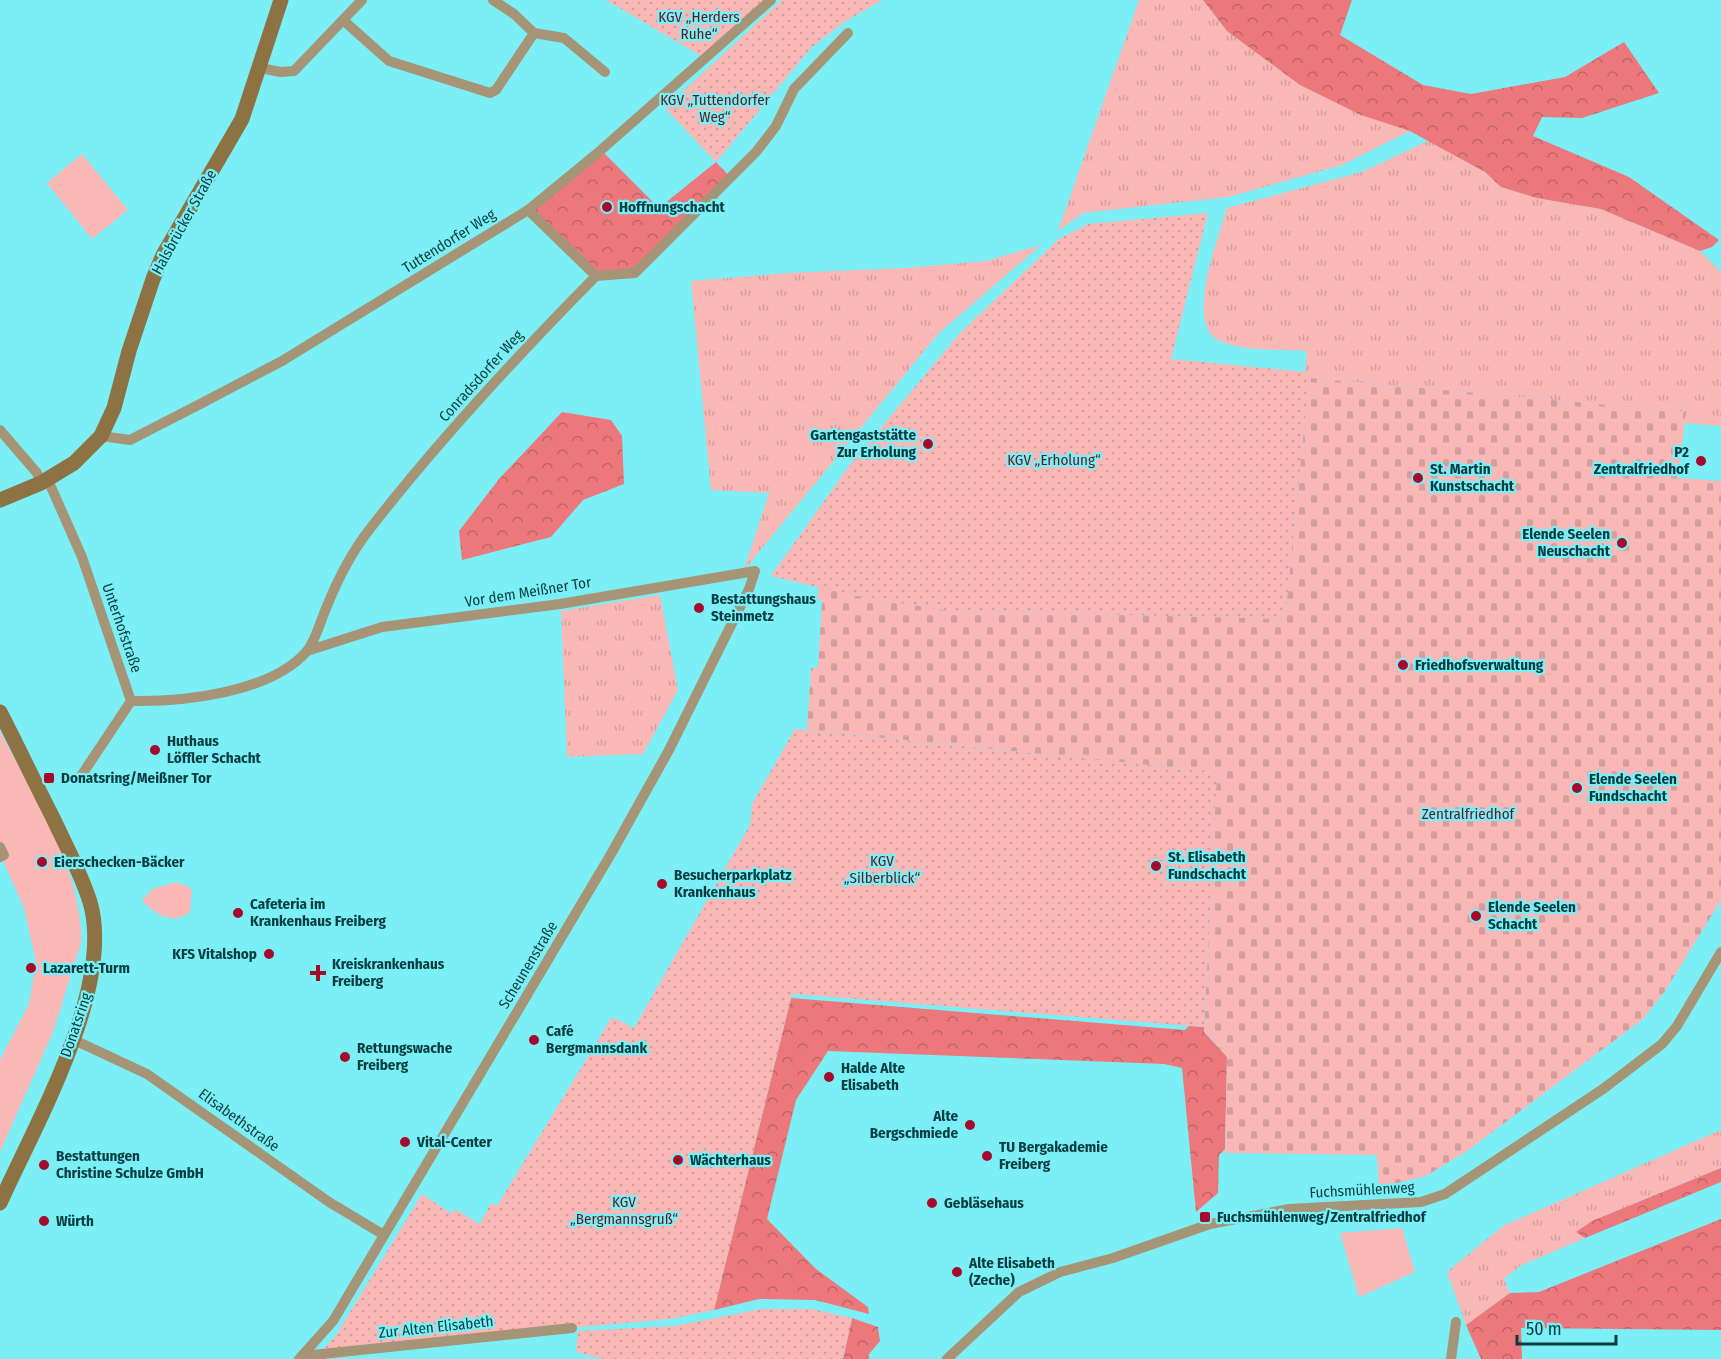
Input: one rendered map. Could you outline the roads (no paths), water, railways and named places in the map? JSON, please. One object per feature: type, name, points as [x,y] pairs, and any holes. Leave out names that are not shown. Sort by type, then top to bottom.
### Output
[{"type":"main road","name":"Halsbrücker Straße","points":[[0,500],[45,481],[74,463],[101,436],[114,408],[129,351],[153,279],[163,255],[242,119],[281,0]]},
{"type":"main road","name":"Donatsring","points":[[0,712],[74,860],[90,903],[96,950],[88,993],[72,1039],[0,1203]]},
{"type":"street","points":[[260,68],[281,72],[294,71],[362,0]]},
{"type":"street","points":[[493,0],[514,14],[534,33],[564,38],[605,72]]},
{"type":"street","name":"Tuttendorfer Weg","points":[[101,436],[130,440],[214,397],[282,361],[528,210],[601,150],[771,0]]},
{"type":"street","points":[[343,20],[389,61],[490,93],[496,90],[534,33]]},
{"type":"street","points":[[528,210],[596,276],[635,273],[756,152],[776,126],[794,89],[848,33]]},
{"type":"street","name":"Conradsdorfer Weg","points":[[131,701],[220,694],[260,681],[287,667],[307,651],[337,582],[369,531],[477,399],[596,276]]},
{"type":"street","name":"Unterhofstraße","points":[[0,430],[45,481],[82,557],[131,701]]},
{"type":"street","name":"Vor dem Meißner Tor","points":[[307,651],[382,627],[560,604],[755,571]]},
{"type":"street","name":"Scheunenstraße","points":[[301,1357],[333,1321],[611,854],[669,750],[749,589],[755,571]]},
{"type":"street","points":[[79,779],[131,701]]},
{"type":"street","name":"Fuchsmühlenweg","points":[[947,1359],[1019,1292],[1060,1272],[1113,1258],[1210,1224],[1289,1209],[1421,1202],[1445,1194],[1603,1089],[1662,1044],[1677,1026],[1721,952]]},
{"type":"street","name":"Elisabethstraße","points":[[72,1039],[147,1074],[329,1202],[384,1235]]},
{"type":"street","points":[[1451,1359],[1456,1322]]},
{"type":"street","name":"Zur Alten Elisabeth","points":[[301,1357],[572,1328]]},
{"type":"place","name":"Hoffnungschacht","points":[[607,207]]},
{"type":"place","name":"Gartengaststätte Zur Erholung","points":[[928,444]]},
{"type":"place","name":"P2 Zentralfriedhof","points":[[1701,461]]},
{"type":"place","name":"St. Martin Kunstschacht","points":[[1418,478]]},
{"type":"place","name":"Elende Seelen Neuschacht","points":[[1622,543]]},
{"type":"place","name":"Bestattungshaus Steinmetz","points":[[699,608]]},
{"type":"place","name":"Friedhofsverwaltung","points":[[1403,665]]},
{"type":"place","name":"Huthaus Löffler Schacht","points":[[155,750]]},
{"type":"place","name":"Donatsring/Meißner Tor","points":[[49,778]]},
{"type":"place","name":"Elende Seelen Fundschacht","points":[[1577,788]]},
{"type":"place","name":"Eierschecken-Bäcker","points":[[42,862]]},
{"type":"place","name":"St. Elisabeth Fundschacht","points":[[1156,866]]},
{"type":"place","name":"Besucherparkplatz Krankenhaus","points":[[662,884]]},
{"type":"place","name":"Cafeteria im Krankenhaus Freiberg","points":[[238,913]]},
{"type":"place","name":"Elende Seelen Schacht","points":[[1476,916]]},
{"type":"place","name":"KFS Vitalshop","points":[[269,954]]},
{"type":"place","name":"Lazarett-Turm","points":[[31,968]]},
{"type":"place","name":"Kreiskrankenhaus Freiberg","points":[[318,973]]},
{"type":"place","name":"Café Bergmannsdank","points":[[534,1040]]},
{"type":"place","name":"Rettungswache Freiberg","points":[[345,1057]]},
{"type":"place","name":"Halde Alte Elisabeth","points":[[829,1077]]},
{"type":"place","name":"Alte Bergschmiede","points":[[970,1125]]},
{"type":"place","name":"Vital-Center","points":[[405,1142]]},
{"type":"place","name":"TU Bergakademie Freiberg","points":[[987,1156]]},
{"type":"place","name":"Wächterhaus","points":[[678,1160]]},
{"type":"place","name":"Bestattungen Christine Schulze GmbH","points":[[44,1165]]},
{"type":"place","name":"Gebläsehaus","points":[[932,1203]]},
{"type":"place","name":"Fuchsmühlenweg/Zentralfriedhof","points":[[1205,1217]]},
{"type":"place","name":"Würth","points":[[44,1221]]},
{"type":"place","name":"Alte Elisabeth (Zeche)","points":[[957,1272]]},
{"type":"park label","name":"KGV „Herders Ruhe“","points":[[699,26]]},
{"type":"park label","name":"KGV „Tuttendorfer Weg“","points":[[715,108]]},
{"type":"park label","name":"KGV „Erholung“","points":[[1054,460]]},
{"type":"park label","name":"Zentralfriedhof","points":[[1468,814]]},
{"type":"park label","name":"KGV „Silberblick“","points":[[882,870]]},
{"type":"park label","name":"KGV „Bergmannsgruß“","points":[[624,1210]]}]
